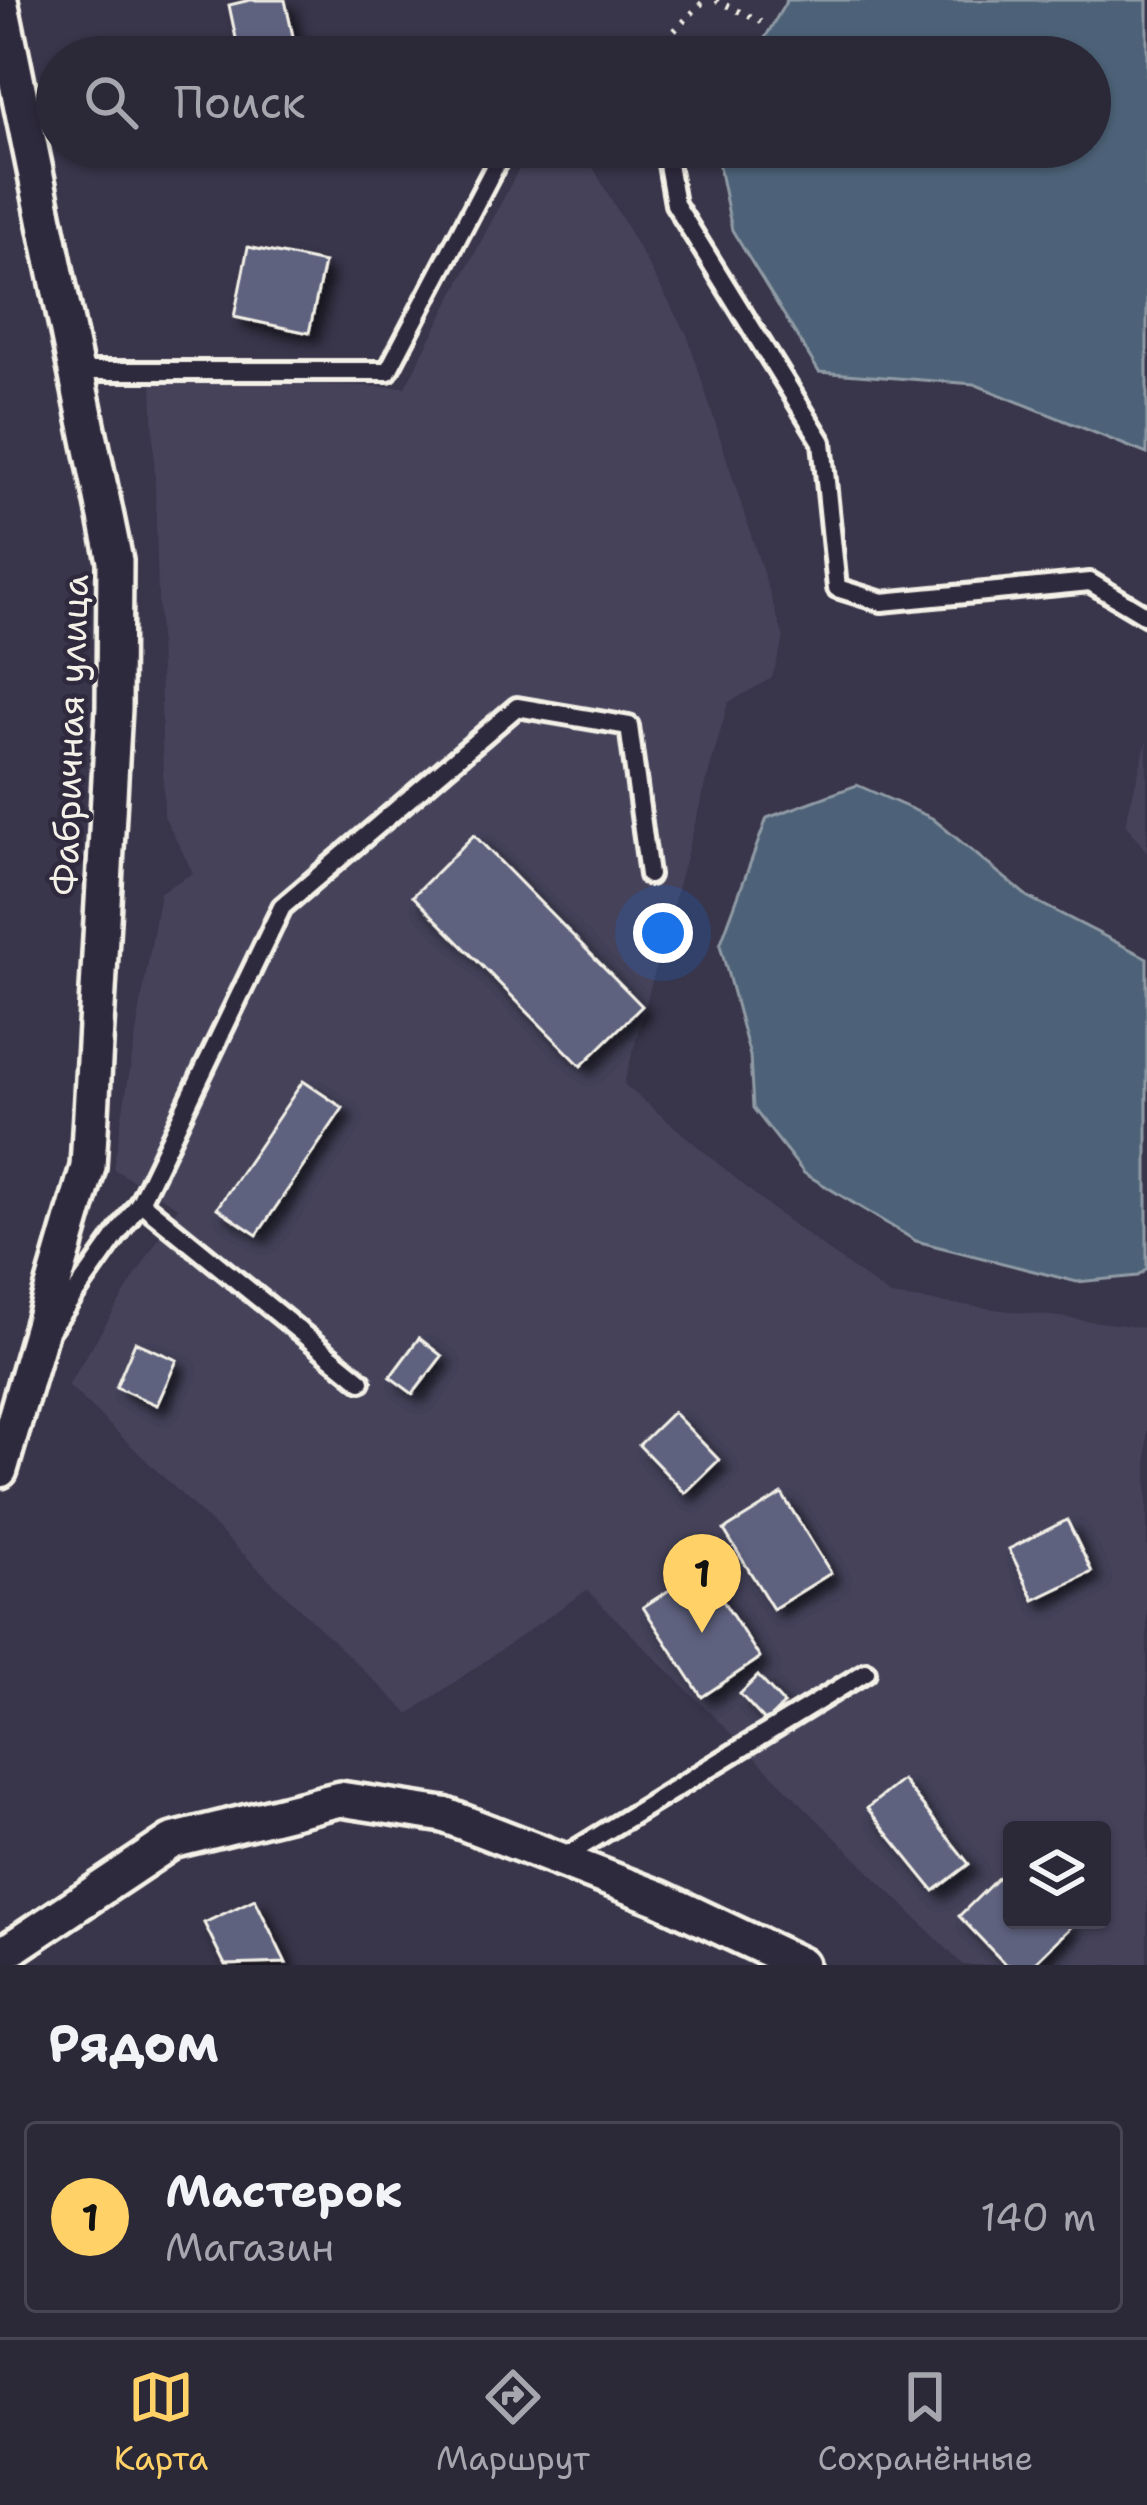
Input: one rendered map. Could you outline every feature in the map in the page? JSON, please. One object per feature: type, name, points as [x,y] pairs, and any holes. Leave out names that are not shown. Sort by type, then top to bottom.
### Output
[{"type":"street","name":"Фабричная улица","points":[[0,0],[115,561],[114,708],[88,1166],[0,1470]]},
{"type":"street","points":[[0,1956],[172,1840],[340,1799],[444,1815],[755,1940],[801,1965]]},
{"type":"lane","points":[[73,371],[388,371],[494,168]]},
{"type":"lane","points":[[669,168],[675,204],[822,442],[837,588],[882,602],[1090,582],[1147,616]]},
{"type":"lane","points":[[37,1348],[140,1202],[282,907],[517,706],[629,726],[649,874]]},
{"type":"lane","points":[[140,1202],[361,1381]]},
{"type":"lane","points":[[558,1861],[866,1672]]},
{"type":"path","points":[[668,36],[705,0]]},
{"type":"path","points":[[716,0],[761,22]]},
{"type":"shaded area","points":[[519,168],[594,168],[687,334],[784,638],[772,678],[728,703],[624,1084],[772,1209],[890,1296],[1147,1328],[1147,1965],[963,1965],[587,1590],[409,1714],[68,1385],[178,1207],[113,1169],[160,892],[193,873],[164,816],[152,381],[405,387]]},
{"type":"shaded area","points":[[1147,740],[1147,852],[1125,824]]},
{"type":"water","points":[[787,0],[1147,0],[1147,454],[974,384],[819,372],[732,230],[719,168],[1111,168],[1111,36],[766,36]]},
{"type":"water","points":[[857,785],[932,818],[1028,897],[1147,958],[1147,1269],[1138,1276],[1077,1282],[916,1241],[804,1173],[753,1108],[750,1056],[720,945],[767,818]]},
{"type":"building","points":[[285,0],[293,36],[236,36],[229,5]]},
{"type":"building","points":[[248,247],[324,263],[309,333],[234,317]]},
{"type":"building","points":[[474,835],[642,1006],[581,1066],[413,896]]},
{"type":"building","points":[[303,1081],[343,1108],[257,1235],[217,1208]]},
{"type":"building","points":[[419,1338],[442,1356],[413,1394],[390,1377]]},
{"type":"building","points":[[135,1342],[177,1360],[157,1405],[116,1387]]},
{"type":"building","points":[[673,1412],[719,1460],[685,1493],[639,1445]]},
{"type":"building","points":[[782,1494],[831,1573],[773,1609],[724,1530]]},
{"type":"building","points":[[1067,1520],[1092,1572],[1034,1600],[1009,1549]]},
{"type":"building","points":[[702,1569],[760,1658],[702,1697],[643,1607]]},
{"type":"building","points":[[758,1676],[784,1704],[766,1722],[740,1694]]},
{"type":"building","points":[[902,1780],[969,1864],[934,1891],[867,1808]]},
{"type":"building","points":[[1003,1873],[1003,1929],[1069,1929],[1032,1965],[1006,1965],[959,1916]]},
{"type":"building","points":[[255,1899],[286,1963],[225,1965],[204,1923]]},
{"type":"place","name":"Мастерок","points":[[702,1633]]}]
